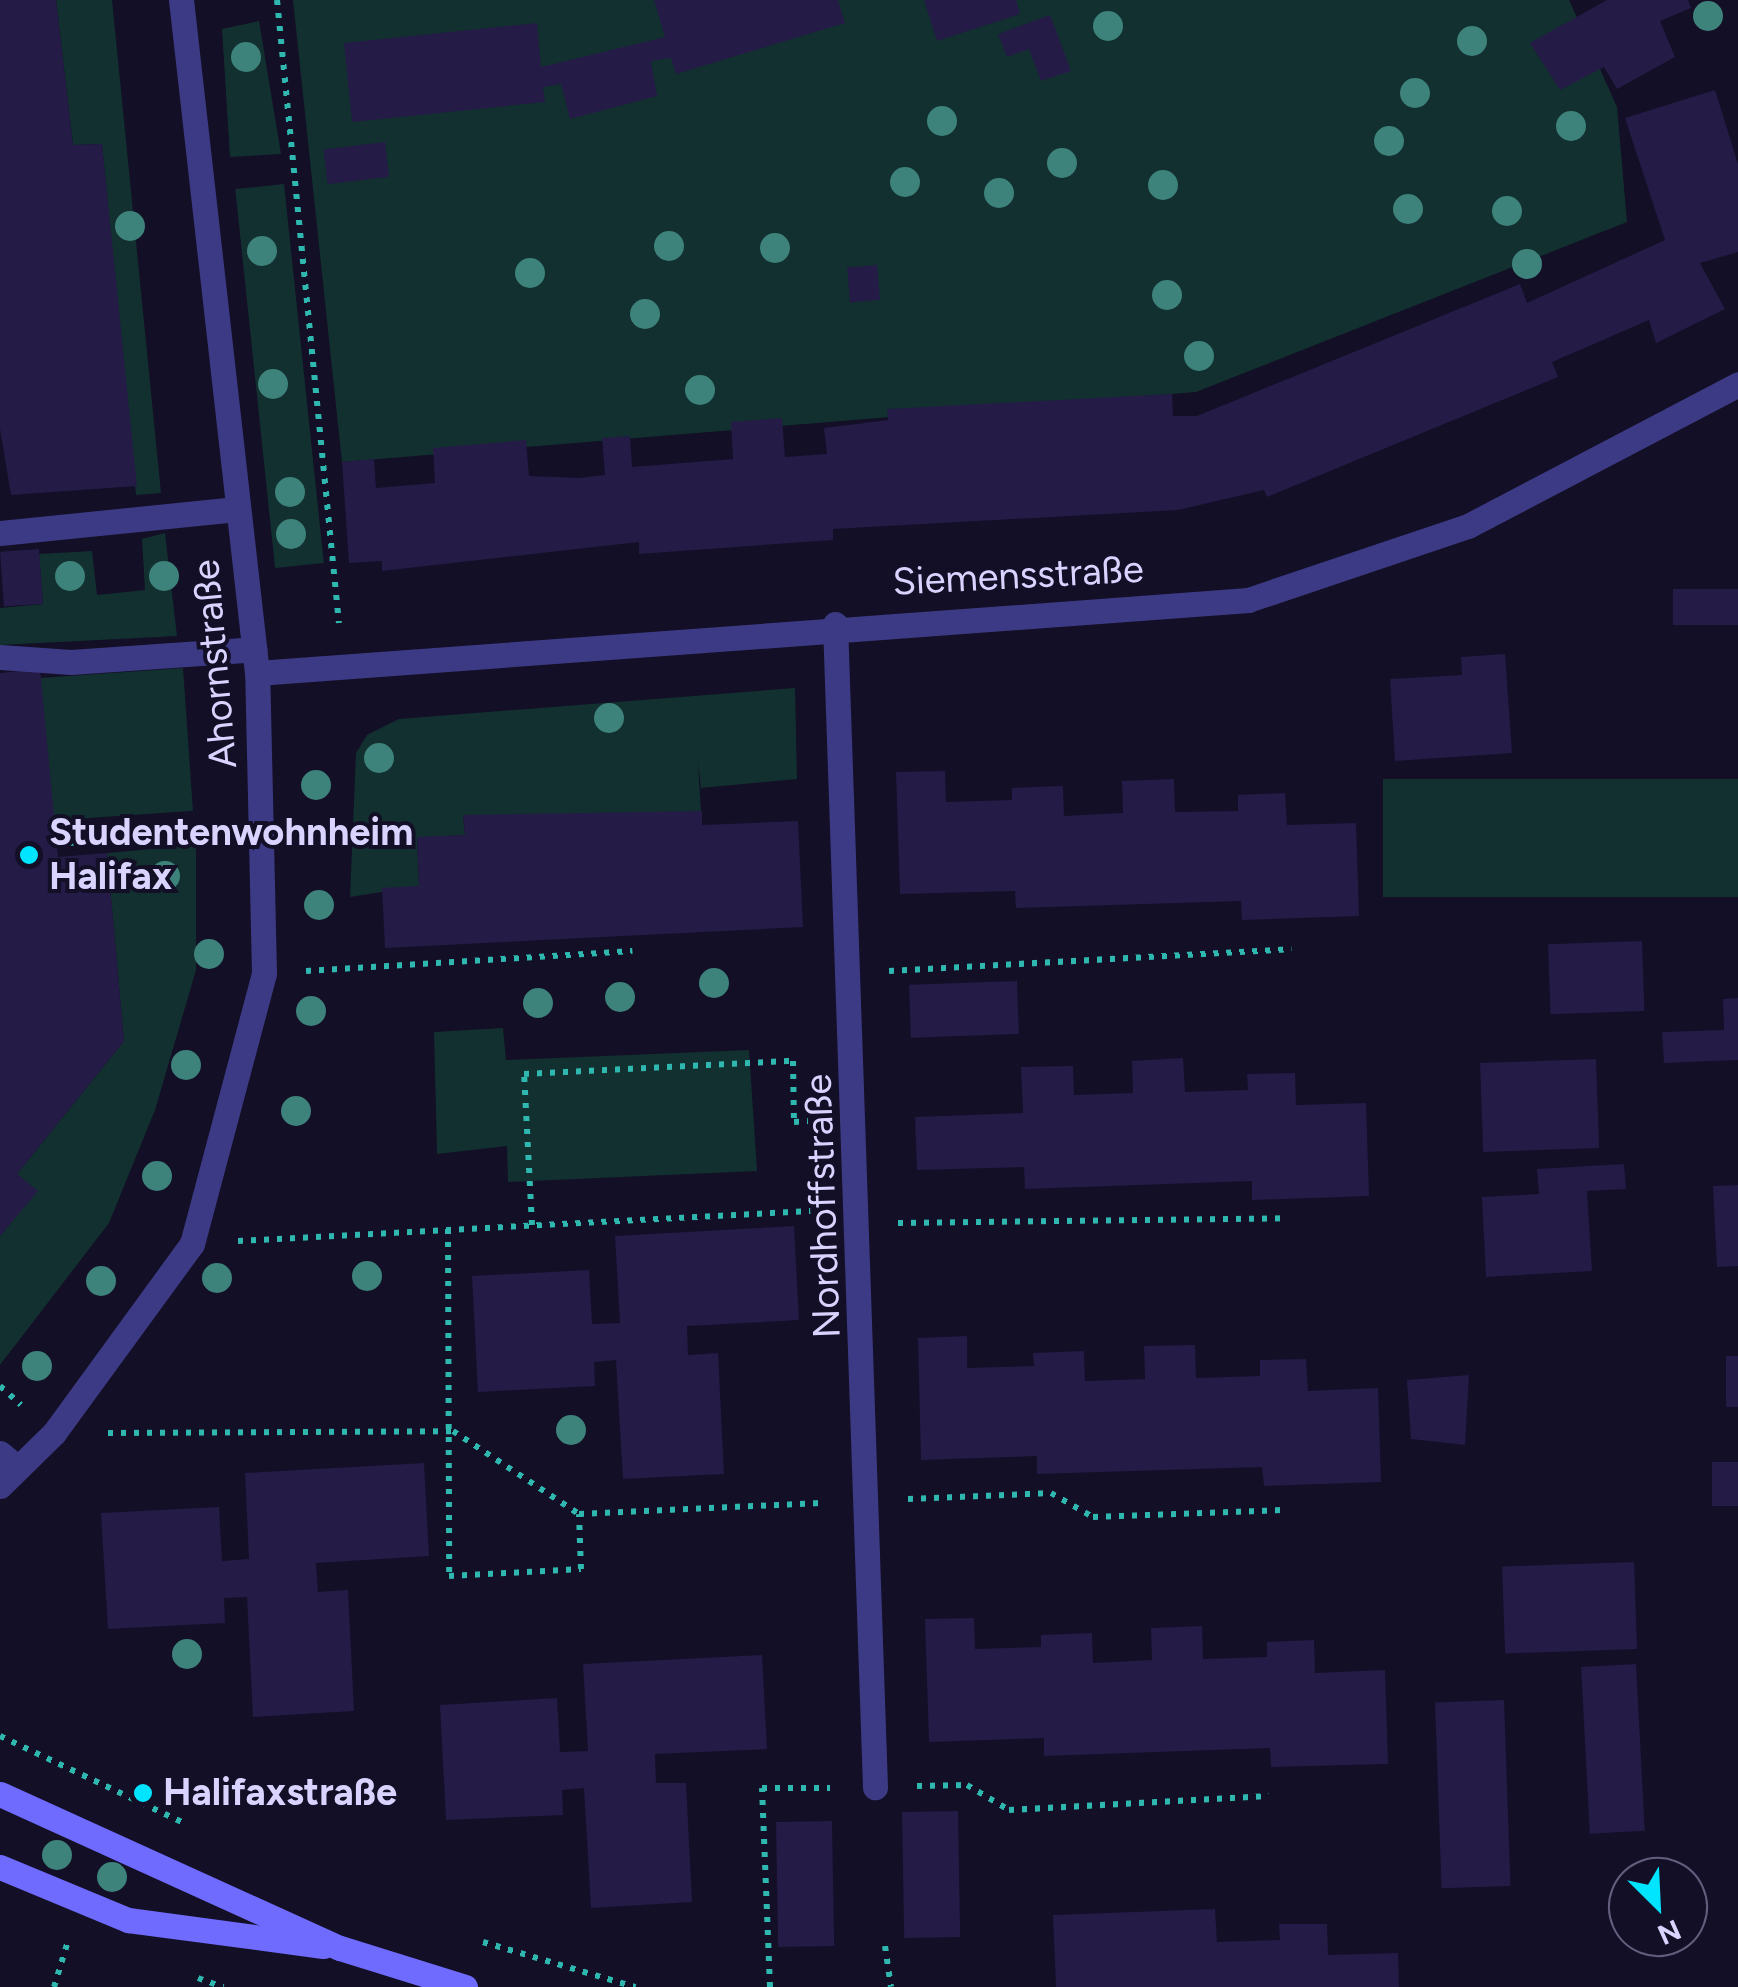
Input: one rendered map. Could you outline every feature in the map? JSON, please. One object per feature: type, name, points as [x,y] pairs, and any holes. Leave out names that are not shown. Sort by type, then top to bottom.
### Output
[{"type":"main road","points":[[0,1794],[340,1948],[465,1987]]},
{"type":"main road","points":[[0,1867],[128,1920],[340,1948]]},
{"type":"street","name":"Ahornstraße","points":[[6,1469],[54,1433],[192,1244],[264,973],[265,828],[256,661],[181,0]]},
{"type":"street","name":"Siemensstraße","points":[[0,657],[71,662],[342,664],[835,624],[1248,600],[1468,526],[1738,384]]},
{"type":"street","points":[[0,533],[238,509]]},
{"type":"street","name":"Nordhoffstraße","points":[[835,624],[853,973],[875,1787]]},
{"type":"path","points":[[277,0],[342,664]]},
{"type":"path","points":[[56,844],[265,828]]},
{"type":"path","points":[[853,973],[1291,950]]},
{"type":"path","points":[[264,973],[632,952]]},
{"type":"path","points":[[532,1225],[524,1074],[793,1061],[794,1122]]},
{"type":"path","points":[[192,1244],[532,1225],[861,1216],[1286,1218]]},
{"type":"path","points":[[448,1229],[453,1432],[449,1576],[581,1570],[579,1514]]},
{"type":"path","points":[[54,1433],[453,1432],[579,1514],[1051,1493],[1094,1517],[1282,1510]]},
{"type":"path","points":[[0,1736],[197,1829]]},
{"type":"path","points":[[905,1786],[966,1784],[1010,1810],[1269,1796]]},
{"type":"path","points":[[770,1987],[762,1788],[838,1788]]},
{"type":"path","points":[[54,1987],[71,1934]]},
{"type":"path","points":[[469,1938],[635,1987]]},
{"type":"path","points":[[885,1946],[891,1987]]},
{"type":"green space","points":[[56,0],[112,0],[161,493],[136,495],[102,144],[73,145]]},
{"type":"green space","points":[[293,0],[1569,0],[1617,107],[1627,222],[1196,392],[342,462]]},
{"type":"green space","points":[[259,21],[281,154],[230,157],[222,29]]},
{"type":"green space","points":[[284,184],[324,563],[275,568],[235,189]]},
{"type":"green space","points":[[165,533],[177,636],[0,645],[0,608],[43,604],[39,554],[92,551],[97,595],[145,590],[142,539]]},
{"type":"green space","points":[[183,668],[193,811],[50,821],[40,678]]},
{"type":"green space","points":[[795,688],[797,779],[701,788],[698,762],[701,812],[463,816],[465,835],[417,838],[419,886],[350,897],[356,753],[367,735],[399,719]]},
{"type":"green space","points":[[1383,779],[1738,779],[1738,897],[1383,897]]},
{"type":"green space","points":[[196,845],[196,970],[155,1110],[109,1223],[0,1365],[0,1236],[37,1191],[17,1174],[124,1041],[107,853]]},
{"type":"green space","points":[[503,1028],[506,1060],[749,1050],[757,1171],[508,1182],[507,1146],[437,1154],[434,1032]]},
{"type":"building","points":[[0,0],[56,0],[73,145],[102,144],[137,486],[11,495],[0,429]]},
{"type":"building","points":[[654,0],[838,0],[845,23],[676,74],[671,58],[651,61],[657,96],[570,119],[561,84],[543,87],[545,102],[352,122],[344,43],[537,23],[541,67],[665,37]]},
{"type":"building","points":[[924,0],[1016,0],[1020,14],[937,41]]},
{"type":"building","points":[[1607,0],[1688,0],[1691,8],[1660,21],[1675,57],[1617,89],[1604,67],[1560,90],[1530,43]]},
{"type":"building","points":[[1050,15],[1071,71],[1041,81],[1029,49],[1007,57],[998,34]]},
{"type":"building","points":[[1715,90],[1738,164],[1738,252],[1700,263],[1725,309],[1656,343],[1649,320],[1552,362],[1558,377],[1267,497],[1264,490],[1178,510],[833,529],[833,540],[639,554],[639,542],[382,571],[382,561],[349,563],[342,462],[374,459],[376,488],[435,483],[433,448],[526,440],[529,476],[579,478],[605,475],[602,438],[630,436],[632,467],[733,459],[731,422],[782,418],[785,457],[827,454],[824,428],[888,420],[887,409],[1172,394],[1173,416],[1197,416],[1520,284],[1527,303],[1665,240],[1625,118]]},
{"type":"building","points":[[385,142],[389,177],[328,184],[323,150]]},
{"type":"building","points":[[877,265],[880,300],[850,302],[847,268]]},
{"type":"building","points":[[39,549],[43,604],[4,607],[0,552]]},
{"type":"building","points":[[1673,589],[1738,589],[1738,625],[1673,625]]},
{"type":"building","points":[[1505,654],[1512,753],[1395,761],[1390,679],[1462,675],[1461,657]]},
{"type":"building","name":"Studentenwohnheim Halifax","points":[[40,669],[58,857],[107,853],[124,1041],[17,1174],[38,1191],[0,1236],[0,673]]},
{"type":"building","points":[[945,771],[946,802],[1012,800],[1012,788],[1063,786],[1064,816],[1123,813],[1122,781],[1174,779],[1175,812],[1238,811],[1238,795],[1285,793],[1287,825],[1356,823],[1359,916],[1242,920],[1241,901],[1016,908],[1015,891],[900,894],[896,772]]},
{"type":"building","points":[[702,811],[702,825],[798,821],[803,927],[385,948],[382,888],[419,886],[417,837],[465,835],[463,815]]},
{"type":"building","points":[[1642,941],[1644,1011],[1551,1014],[1548,944]]},
{"type":"building","points":[[1017,981],[1019,1034],[911,1038],[909,985]]},
{"type":"building","points":[[1738,998],[1738,1060],[1664,1063],[1662,1032],[1724,1030],[1723,999]]},
{"type":"building","points":[[1183,1058],[1185,1092],[1248,1090],[1247,1074],[1295,1073],[1296,1105],[1366,1103],[1369,1196],[1252,1200],[1252,1181],[1025,1189],[1024,1167],[917,1170],[915,1117],[1023,1113],[1021,1067],[1073,1066],[1074,1095],[1133,1093],[1132,1061]]},
{"type":"building","points":[[1596,1059],[1599,1148],[1483,1152],[1480,1063]]},
{"type":"building","points":[[1624,1164],[1626,1189],[1587,1191],[1592,1271],[1486,1277],[1482,1197],[1539,1194],[1537,1169]]},
{"type":"building","points":[[1738,1185],[1738,1266],[1717,1267],[1713,1186]]},
{"type":"building","points":[[794,1226],[799,1320],[687,1326],[688,1355],[718,1353],[724,1474],[623,1479],[616,1360],[594,1362],[595,1386],[478,1392],[472,1276],[589,1270],[592,1324],[620,1323],[615,1236]]},
{"type":"building","points":[[967,1336],[967,1368],[1034,1366],[1033,1353],[1084,1351],[1085,1381],[1145,1379],[1144,1346],[1195,1345],[1196,1378],[1260,1376],[1260,1360],[1306,1359],[1308,1391],[1378,1388],[1381,1482],[1264,1486],[1262,1467],[1037,1474],[1037,1456],[921,1460],[918,1338]]},
{"type":"building","points":[[1726,1356],[1738,1356],[1738,1407],[1726,1407]]},
{"type":"building","points":[[1469,1375],[1465,1445],[1411,1439],[1407,1380]]},
{"type":"building","points":[[1712,1462],[1738,1462],[1738,1506],[1712,1506]]},
{"type":"building","points":[[424,1463],[429,1556],[316,1563],[318,1592],[348,1590],[354,1711],[253,1717],[247,1597],[224,1598],[225,1623],[108,1629],[101,1513],[219,1507],[222,1561],[249,1559],[245,1473]]},
{"type":"building","points":[[1634,1562],[1637,1649],[1505,1654],[1502,1567]]},
{"type":"building","points":[[974,1618],[975,1649],[1041,1647],[1041,1635],[1092,1633],[1093,1663],[1152,1660],[1151,1628],[1202,1626],[1203,1659],[1267,1657],[1267,1642],[1314,1640],[1315,1673],[1385,1670],[1388,1764],[1271,1767],[1270,1748],[1044,1756],[1044,1738],[929,1742],[925,1619]]},
{"type":"building","points":[[762,1655],[767,1749],[655,1754],[656,1783],[686,1783],[692,1902],[591,1908],[584,1788],[562,1790],[563,1815],[446,1820],[440,1705],[557,1698],[560,1752],[588,1751],[583,1664]]},
{"type":"building","points":[[1636,1664],[1645,1831],[1590,1834],[1581,1667]]},
{"type":"building","points":[[1504,1700],[1510,1886],[1442,1888],[1435,1702]]},
{"type":"building","points":[[958,1811],[960,1937],[904,1938],[902,1812]]},
{"type":"building","points":[[832,1821],[834,1946],[778,1947],[776,1822]]},
{"type":"building","points":[[1215,1909],[1217,1942],[1280,1940],[1279,1924],[1327,1924],[1328,1955],[1398,1953],[1399,1987],[1056,1987],[1053,1915]]},
{"type":"place","name":"Studentenwohnheim Halifax","points":[[29,855]]},
{"type":"place","name":"Halifaxstraße","points":[[143,1793]]}]
